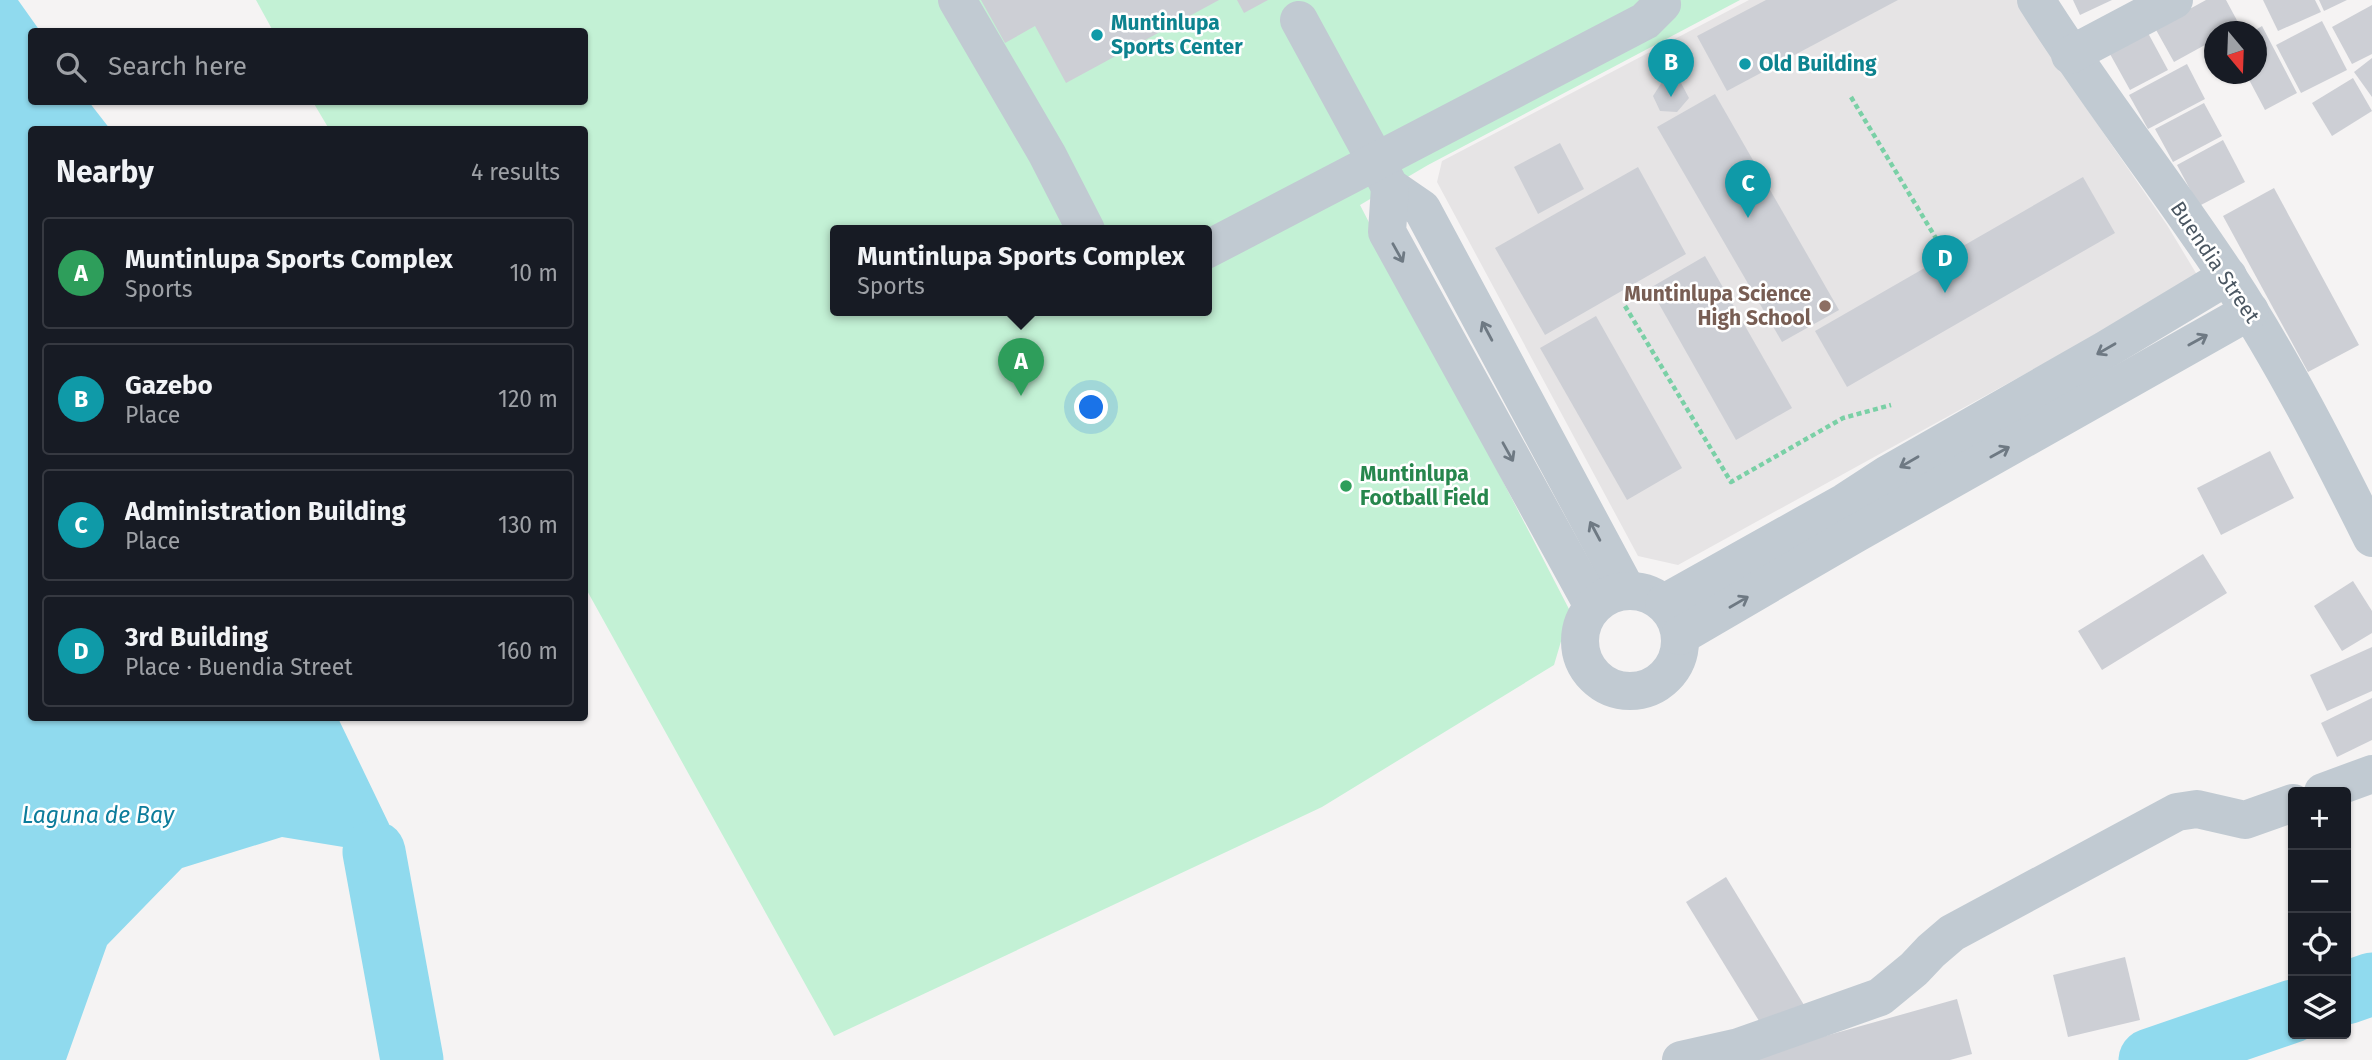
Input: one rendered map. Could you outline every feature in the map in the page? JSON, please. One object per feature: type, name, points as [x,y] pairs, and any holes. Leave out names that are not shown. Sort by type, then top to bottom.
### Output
[{"type":"street","points":[[957,0],[1047,154],[1083,225]]},
{"type":"street","points":[[1212,247],[1383,175],[1645,21],[1662,4],[1661,0]]},
{"type":"street","name":"Buendia Street","points":[[2036,0],[2070,55],[2228,276],[2250,311],[2325,444],[2372,538]]},
{"type":"street","points":[[2070,55],[2174,0]]},
{"type":"street","points":[[1299,20],[1383,175],[1387,232],[1610,599]]},
{"type":"street","points":[[1954,457],[2105,350],[2228,276]]},
{"type":"street","points":[[1672,620],[1954,457],[2250,311]]},
{"type":"street","points":[[1640,592],[1672,620],[1679,653],[1672,669],[1661,681],[1646,689],[1629,692],[1613,689],[1598,681],[1587,668],[1580,653],[1579,636],[1584,620],[1610,599],[1640,592]]},
{"type":"street","points":[[2337,787],[2372,774]]},
{"type":"street","points":[[1682,1060],[1739,1046],[1880,998],[1952,933],[2177,812],[2197,808],[2245,820],[2288,805]]},
{"type":"path","points":[[1851,97],[1947,255]]},
{"type":"path","points":[[1625,306],[1731,482],[1843,418],[1891,405]]},
{"type":"shaded area","name":"Muntinlupa Science High School","points":[[1749,0],[2018,0],[2080,99],[2167,225],[2199,278],[1678,565],[1638,556],[1437,182],[1442,161]]},
{"type":"green space","points":[[256,0],[1740,0],[1428,165],[1360,205],[1570,611],[1554,665],[1322,807],[834,1036],[588,592],[588,126],[327,126],[315,105],[588,105],[588,28],[271,28]]},
{"type":"water","name":"Laguna de Bay","points":[[0,0],[18,0],[38,28],[28,28],[28,105],[91,105],[108,126],[28,126],[28,721],[339,721],[389,824],[387,843],[374,852],[282,837],[182,868],[107,945],[66,1060],[0,1060]]},
{"type":"building","name":"Muntinlupa Sports Center","points":[[981,0],[1219,0],[1066,83],[1035,26],[1005,43]]},
{"type":"building","name":"Muntinlupa Sports Center","points":[[1237,0],[1268,0],[1244,13]]},
{"type":"building","name":"Old Building","points":[[1766,0],[1898,0],[1727,91],[1697,36]]},
{"type":"building","points":[[2073,0],[2112,0],[2080,15]]},
{"type":"building","points":[[2206,0],[2226,0],[2237,21],[2204,21],[2204,46],[2174,62],[2155,28]]},
{"type":"building","points":[[2263,0],[2315,0],[2321,12],[2278,31]]},
{"type":"building","points":[[2319,0],[2347,0],[2324,11]]},
{"type":"building","points":[[2372,5],[2372,54],[2352,64],[2332,27]]},
{"type":"building","points":[[2322,21],[2347,70],[2301,93],[2276,45]]},
{"type":"building","points":[[2148,33],[2168,70],[2130,90],[2110,54]]},
{"type":"building","points":[[2267,36],[2297,93],[2265,110],[2251,84],[2267,84]]},
{"type":"building","points":[[2372,58],[2372,97],[2354,72]]},
{"type":"building","points":[[2187,64],[2205,99],[2148,129],[2129,95]]},
{"type":"building","points":[[2353,78],[2372,111],[2332,136],[2312,103]]},
{"type":"building","points":[[1662,82],[1681,83],[1689,98],[1677,112],[1660,111],[1653,96]]},
{"type":"building","points":[[1715,94],[1839,310],[1782,342],[1657,127]]},
{"type":"building","points":[[2204,103],[2222,136],[2173,162],[2155,129]]},
{"type":"building","points":[[2223,140],[2245,182],[2199,206],[2177,165]]},
{"type":"building","points":[[1560,143],[1584,189],[1538,214],[1514,167]]},
{"type":"building","points":[[1638,167],[1686,254],[1545,335],[1495,248]]},
{"type":"building","points":[[2083,177],[2115,233],[1847,387],[1815,331]]},
{"type":"building","points":[[2274,188],[2359,345],[2308,372],[2223,216]]},
{"type":"building","points":[[1705,256],[1792,408],[1736,440],[1650,288]]},
{"type":"building","points":[[1596,316],[1682,468],[1627,500],[1540,348]]},
{"type":"building","points":[[2270,451],[2294,498],[2221,535],[2197,488]]},
{"type":"building","points":[[2203,554],[2227,593],[2102,670],[2078,631]]},
{"type":"building","points":[[2353,581],[2372,611],[2372,633],[2342,651],[2314,606]]},
{"type":"building","points":[[2372,647],[2372,691],[2327,711],[2310,675]]},
{"type":"building","points":[[2372,698],[2372,740],[2337,757],[2321,723]]},
{"type":"building","points":[[1726,877],[1804,1005],[1764,1029],[1686,902]]},
{"type":"building","points":[[2125,957],[2140,1020],[2068,1037],[2053,975]]},
{"type":"building","points":[[1957,999],[1972,1054],[1950,1060],[1747,1058]]},
{"type":"waterway","points":[[374,852],[412,1060]]},
{"type":"waterway","points":[[2351,991],[2372,984]]},
{"type":"waterway","points":[[2150,1060],[2288,1013]]},
{"type":"place","name":"Muntinlupa Sports Center","points":[[1097,35]]},
{"type":"place","name":"Old Building","points":[[1745,64]]},
{"type":"place","name":"Gazebo","points":[[1671,97]]},
{"type":"place","name":"Administration Building","points":[[1748,218]]},
{"type":"place","name":"3rd Building","points":[[1945,293]]},
{"type":"place","name":"Muntinlupa Science High School","points":[[1825,306]]},
{"type":"place","name":"Muntinlupa Sports Complex","points":[[1021,396]]},
{"type":"place","name":"Muntinlupa Football Field","points":[[1346,486]]}]
